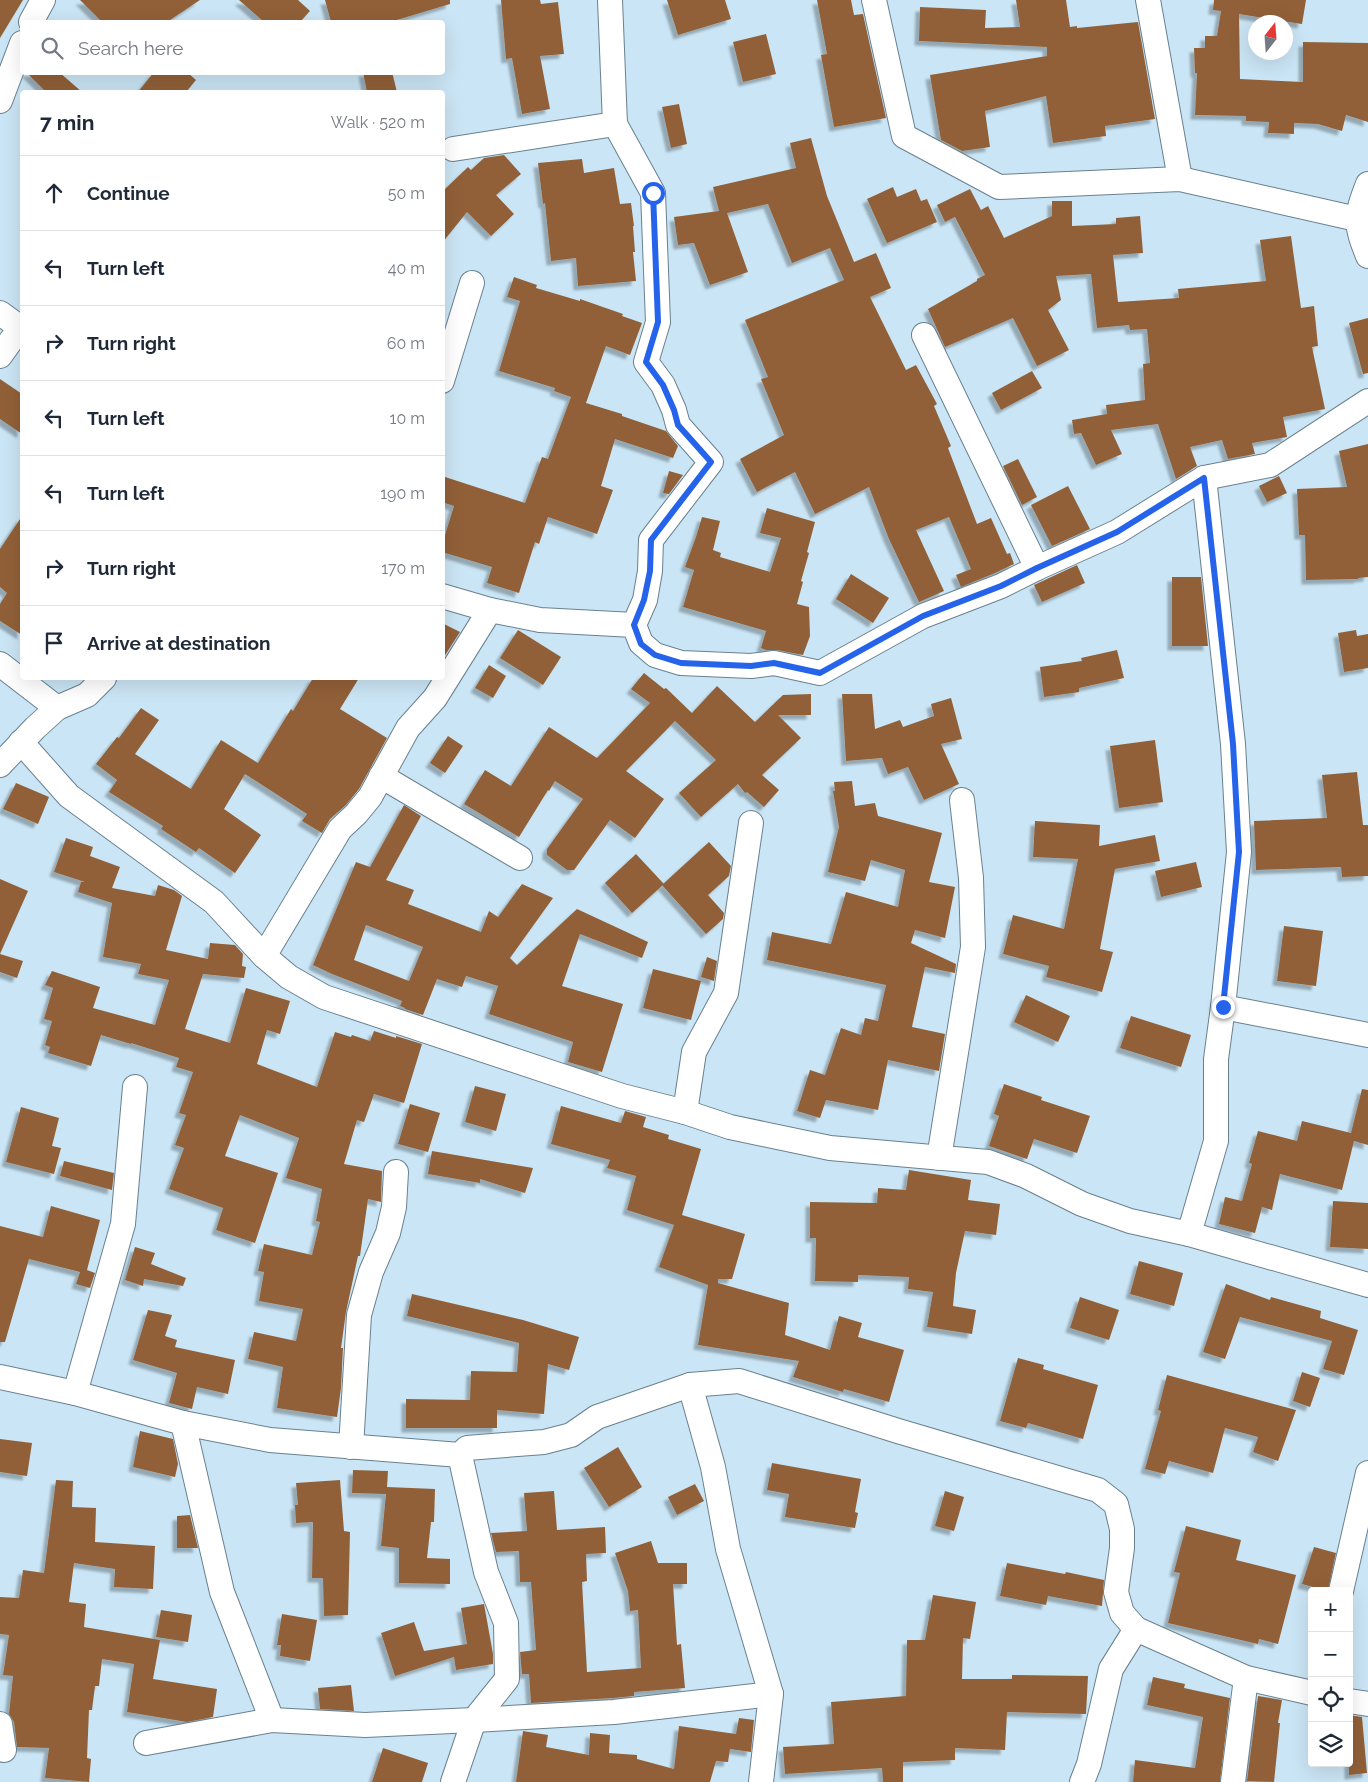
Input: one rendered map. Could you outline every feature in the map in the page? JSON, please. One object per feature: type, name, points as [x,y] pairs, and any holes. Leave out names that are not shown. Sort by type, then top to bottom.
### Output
[{"type":"street","points":[[31,20],[43,0]]},
{"type":"street","points":[[610,0],[615,124],[653,193],[658,322],[646,362],[663,385],[674,410],[678,425],[711,462],[651,540],[650,571],[644,600],[634,625],[641,644],[655,655],[681,663],[751,666],[774,663],[820,673],[923,616],[1001,586],[1117,532],[1204,478],[1270,465],[1368,400]]},
{"type":"street","points":[[874,0],[904,136],[999,187],[1180,179],[1357,219]]},
{"type":"street","points":[[1148,0],[1180,179]]},
{"type":"street","points":[[0,101],[20,48]]},
{"type":"street","points":[[453,149],[615,124]]},
{"type":"street","points":[[1368,184],[1357,219],[1360,236],[1368,256]]},
{"type":"street","points":[[445,371],[472,283]]},
{"type":"street","points":[[0,313],[20,328]]},
{"type":"street","points":[[0,356],[20,331]]},
{"type":"street","points":[[924,336],[1037,568]]},
{"type":"street","points":[[1189,1234],[1216,1141],[1216,1059],[1239,852],[1233,744],[1204,478]]},
{"type":"street","points":[[445,597],[490,610],[540,620],[634,625]]},
{"type":"street","points":[[264,956],[340,829],[365,803],[408,728],[435,698],[490,610]]},
{"type":"street","points":[[0,664],[20,679]]},
{"type":"street","points":[[21,680],[57,708]]},
{"type":"street","points":[[0,765],[57,708],[87,695],[102,680]]},
{"type":"street","points":[[21,742],[69,796],[214,902],[264,956],[290,977],[324,997],[622,1096],[685,1112],[730,1127],[830,1148],[988,1162],[1026,1176],[1082,1204],[1130,1221],[1189,1234],[1368,1285]]},
{"type":"street","points":[[381,776],[520,858]]},
{"type":"street","points":[[939,1158],[972,947],[972,878],[962,800]]},
{"type":"street","points":[[685,1112],[694,1052],[726,993],[751,823]]},
{"type":"street","points":[[1223,1007],[1368,1035]]},
{"type":"street","points":[[75,1393],[123,1224],[134,1086]]},
{"type":"street","points":[[351,1447],[359,1315],[370,1272],[388,1233],[394,1207],[396,1172]]},
{"type":"street","points":[[0,1377],[75,1393],[183,1423],[270,1440],[460,1455],[467,1448],[544,1442],[571,1434],[597,1417],[690,1385],[739,1381],[898,1431],[1098,1490],[1116,1504],[1122,1529],[1122,1548],[1116,1592],[1122,1613],[1136,1629],[1246,1678],[1308,1692]]},
{"type":"street","points":[[690,1385],[713,1467],[728,1549],[771,1694],[761,1782]]},
{"type":"street","points":[[183,1423],[222,1592],[272,1720]]},
{"type":"street","points":[[453,1782],[474,1720],[507,1678],[506,1623],[486,1572],[460,1455]]},
{"type":"street","points":[[1342,1587],[1368,1473]]},
{"type":"street","points":[[1082,1782],[1089,1764],[1111,1669],[1136,1629]]},
{"type":"street","points":[[1233,1782],[1246,1678]]},
{"type":"street","points":[[146,1743],[272,1720],[365,1725],[474,1720],[614,1712],[771,1694]]},
{"type":"street","points":[[1353,1702],[1368,1704]]},
{"type":"street","points":[[0,1724],[4,1750]]},
{"type":"building","points":[[0,0],[23,0],[0,38]]},
{"type":"building","points":[[80,0],[200,0],[170,20],[100,20]]},
{"type":"building","points":[[239,0],[298,0],[310,11],[302,20],[262,20]]},
{"type":"building","points":[[325,0],[450,0],[450,4],[397,20],[330,20]]},
{"type":"building","points":[[501,0],[540,0],[541,4],[558,2],[564,54],[540,56],[550,109],[522,114],[512,58],[506,59]]},
{"type":"building","points":[[667,0],[725,0],[731,19],[678,35]]},
{"type":"building","points":[[817,0],[851,0],[854,15],[863,14],[886,118],[834,127],[821,55],[827,54]]},
{"type":"building","points":[[1016,0],[1066,0],[1070,27],[1077,26],[1077,28],[1138,22],[1155,119],[1105,126],[1106,136],[1053,143],[1046,96],[985,111],[990,147],[962,151],[941,140],[930,75],[1047,56],[1047,47],[919,41],[920,7],[986,10],[985,28],[1020,27]]},
{"type":"building","points":[[1214,0],[1306,0],[1302,24],[1293,23],[1293,15],[1239,14],[1240,79],[1303,82],[1303,42],[1368,43],[1368,122],[1346,115],[1342,131],[1318,124],[1294,123],[1294,134],[1268,133],[1269,122],[1246,121],[1246,116],[1195,115],[1197,73],[1195,73],[1194,48],[1205,48],[1205,36],[1217,36],[1221,11],[1213,10]]},
{"type":"building","points":[[766,34],[776,74],[743,82],[733,42]]},
{"type":"building","points":[[29,75],[62,75],[80,90],[44,90]]},
{"type":"building","points":[[152,75],[190,75],[196,80],[188,90],[140,90]]},
{"type":"building","points":[[364,75],[393,75],[396,90],[367,90]]},
{"type":"building","points":[[679,104],[687,144],[671,148],[662,107]]},
{"type":"building","points":[[811,138],[827,196],[854,262],[876,253],[891,288],[870,297],[906,370],[916,365],[937,404],[934,406],[951,446],[948,448],[977,524],[991,518],[1007,554],[1010,553],[1014,564],[961,587],[956,575],[971,569],[949,517],[916,530],[944,591],[919,602],[889,539],[869,487],[815,514],[795,472],[757,492],[740,459],[784,435],[761,379],[768,377],[745,320],[844,280],[830,248],[792,263],[768,204],[727,213],[748,272],[710,285],[694,243],[678,245],[674,217],[719,211],[713,187],[796,168],[790,143]]},
{"type":"building","points":[[504,155],[521,174],[496,195],[514,214],[491,236],[467,212],[445,239],[445,189],[468,167],[471,170],[484,158]]},
{"type":"building","points":[[582,159],[584,173],[614,168],[620,204],[631,203],[634,226],[635,252],[633,252],[636,281],[578,286],[576,258],[551,261],[545,203],[543,204],[538,163]]},
{"type":"building","points":[[893,187],[897,197],[916,189],[921,201],[927,199],[937,222],[887,243],[867,199]]},
{"type":"building","points":[[970,189],[981,210],[988,206],[1004,238],[1052,216],[1052,201],[1072,201],[1072,226],[1116,224],[1116,218],[1140,216],[1143,253],[1113,255],[1118,302],[1179,298],[1178,289],[1266,281],[1260,240],[1291,236],[1301,308],[1314,306],[1318,346],[1312,347],[1325,409],[1283,417],[1287,437],[1252,443],[1255,454],[1228,459],[1222,440],[1190,447],[1197,466],[1176,479],[1158,424],[1111,430],[1122,454],[1096,465],[1081,433],[1074,434],[1072,420],[1107,414],[1106,405],[1145,400],[1143,364],[1150,363],[1147,329],[1130,330],[1129,325],[1097,328],[1091,274],[1056,276],[1061,300],[1048,310],[1069,350],[1037,366],[1013,318],[945,347],[928,309],[985,275],[955,217],[945,222],[937,205]]},
{"type":"building","points":[[514,277],[537,285],[536,288],[580,301],[580,299],[623,314],[622,316],[642,323],[630,355],[606,346],[586,403],[622,414],[622,416],[666,431],[678,446],[673,458],[615,439],[601,486],[613,490],[597,534],[548,517],[539,544],[535,542],[519,593],[487,583],[492,567],[445,553],[445,535],[454,506],[445,503],[445,477],[525,503],[542,457],[548,459],[571,397],[554,391],[555,388],[499,371],[520,301],[507,297]]},
{"type":"building","points":[[1368,318],[1368,373],[1363,374],[1349,323]]},
{"type":"building","points":[[1032,371],[1042,388],[1001,410],[992,393]]},
{"type":"building","points":[[0,379],[20,393],[20,433],[0,419]]},
{"type":"building","points":[[1368,444],[1368,577],[1358,579],[1306,580],[1305,535],[1299,535],[1297,489],[1347,487],[1339,451]]},
{"type":"building","points":[[1018,459],[1037,497],[1022,505],[1003,466]]},
{"type":"building","points":[[669,471],[683,475],[669,494],[663,493]]},
{"type":"building","points":[[1279,476],[1287,493],[1267,502],[1259,486]]},
{"type":"building","points":[[1068,486],[1090,529],[1052,546],[1031,505]]},
{"type":"building","points":[[767,508],[815,522],[797,604],[809,607],[810,636],[803,655],[761,648],[766,631],[683,607],[694,570],[685,567],[702,517],[720,521],[713,550],[721,553],[720,557],[770,572],[781,538],[760,533]]},
{"type":"building","points":[[20,519],[20,634],[0,621],[0,604],[7,593],[0,587],[0,549]]},
{"type":"building","points":[[1077,565],[1085,583],[1042,602],[1034,585]]},
{"type":"building","points":[[851,574],[889,598],[873,623],[836,599]]},
{"type":"building","points":[[1172,577],[1201,577],[1208,646],[1172,646]]},
{"type":"building","points":[[445,624],[460,632],[445,655]]},
{"type":"building","points":[[518,630],[561,657],[543,685],[500,658]]},
{"type":"building","points":[[1356,630],[1357,636],[1368,634],[1368,668],[1344,672],[1338,633]]},
{"type":"building","points":[[1117,650],[1124,678],[1079,688],[1079,692],[1044,697],[1040,667],[1082,661],[1081,658]]},
{"type":"building","points":[[489,665],[506,676],[493,698],[475,688]]},
{"type":"building","points":[[644,673],[664,689],[666,688],[692,713],[717,686],[755,722],[783,695],[811,694],[811,715],[778,715],[801,738],[762,775],[779,790],[764,807],[747,792],[745,793],[738,784],[701,817],[679,793],[716,760],[675,721],[626,771],[664,799],[635,838],[610,820],[574,870],[567,870],[547,855],[547,849],[583,799],[555,781],[519,837],[464,804],[485,770],[511,786],[549,727],[597,758],[650,703],[631,689]]},
{"type":"building","points":[[312,680],[358,680],[340,709],[387,738],[359,789],[346,805],[330,819],[322,833],[302,821],[307,814],[245,774],[224,809],[261,835],[235,873],[199,848],[196,852],[161,829],[163,826],[109,792],[117,780],[96,764],[117,737],[119,738],[141,708],[159,720],[135,754],[191,789],[221,740],[258,763],[291,709],[293,711]]},
{"type":"building","points":[[842,694],[872,694],[875,729],[900,720],[903,727],[934,716],[931,704],[951,698],[962,739],[941,744],[959,784],[924,800],[908,767],[888,774],[882,758],[846,761]]},
{"type":"building","points":[[448,736],[463,746],[445,773],[430,763]]},
{"type":"building","points":[[1155,740],[1163,802],[1119,808],[1110,746]]},
{"type":"building","points":[[1357,772],[1363,825],[1368,825],[1368,876],[1342,877],[1341,867],[1256,870],[1254,821],[1327,818],[1322,775]]},
{"type":"building","points":[[852,781],[855,806],[875,803],[878,816],[942,833],[929,882],[955,887],[945,938],[915,930],[911,943],[956,964],[955,973],[925,967],[912,1027],[945,1034],[939,1071],[888,1060],[878,1110],[826,1100],[820,1118],[797,1111],[810,1070],[825,1075],[841,1028],[861,1035],[865,1018],[878,1021],[886,985],[767,960],[772,932],[831,944],[846,892],[898,907],[905,870],[871,860],[865,881],[828,872],[839,827],[833,791],[835,791],[834,782]]},
{"type":"building","points":[[16,783],[49,797],[38,824],[3,809]]},
{"type":"building","points":[[404,805],[421,816],[386,880],[414,890],[408,904],[481,932],[489,911],[498,917],[522,884],[553,898],[510,958],[517,965],[577,909],[648,942],[642,958],[580,934],[562,986],[623,1004],[602,1072],[568,1062],[573,1042],[489,1014],[498,986],[466,976],[462,987],[437,979],[423,1015],[400,1006],[402,1001],[313,965],[356,862],[370,867]],"holes":[[[366,925],[423,947],[409,981],[354,960]]]},
{"type":"building","points":[[1035,821],[1100,825],[1099,846],[1155,835],[1160,861],[1115,869],[1100,949],[1113,952],[1102,992],[1046,977],[1049,966],[1003,954],[1013,915],[1064,929],[1078,859],[1033,857]]},
{"type":"building","points":[[66,838],[93,847],[90,856],[120,867],[112,888],[155,896],[158,885],[174,890],[182,896],[166,950],[208,959],[210,943],[235,945],[243,954],[242,966],[246,967],[244,978],[203,974],[185,1029],[230,1043],[246,988],[290,1001],[280,1034],[267,1030],[257,1064],[317,1087],[335,1032],[370,1041],[374,1031],[422,1044],[404,1103],[374,1094],[364,1122],[357,1120],[344,1164],[382,1171],[381,1202],[368,1199],[360,1256],[358,1256],[346,1312],[341,1348],[343,1348],[341,1388],[337,1417],[277,1408],[283,1367],[248,1359],[254,1332],[296,1341],[303,1309],[259,1301],[264,1272],[258,1271],[264,1244],[312,1255],[320,1222],[316,1221],[322,1189],[286,1178],[299,1138],[240,1115],[225,1156],[278,1173],[255,1243],[216,1230],[223,1208],[169,1189],[184,1148],[175,1145],[186,1115],[179,1113],[193,1072],[176,1067],[179,1058],[101,1035],[91,1066],[48,1053],[50,1047],[45,1045],[52,1021],[44,1019],[53,988],[45,985],[52,971],[100,987],[93,1008],[155,1025],[169,980],[138,974],[141,964],[103,957],[112,903],[78,892],[81,882],[85,882],[54,872]]},
{"type":"building","points":[[709,842],[731,866],[729,876],[708,895],[724,913],[723,919],[706,934],[662,885]]},
{"type":"building","points":[[636,854],[664,884],[632,913],[605,883]]},
{"type":"building","points":[[1196,862],[1202,887],[1161,897],[1155,871]]},
{"type":"building","points":[[0,879],[28,891],[0,954]]},
{"type":"building","points":[[1284,926],[1323,931],[1316,986],[1277,981]]},
{"type":"building","points":[[0,954],[23,961],[17,978],[0,972]]},
{"type":"building","points":[[707,957],[717,961],[714,981],[701,977]]},
{"type":"building","points":[[653,969],[701,981],[691,1020],[643,1008]]},
{"type":"building","points":[[1026,995],[1070,1016],[1058,1042],[1014,1022]]},
{"type":"building","points":[[1131,1016],[1191,1035],[1181,1067],[1120,1048]]},
{"type":"building","points":[[1004,1084],[1042,1097],[1041,1100],[1090,1116],[1077,1153],[1034,1139],[1027,1159],[989,1146],[999,1116],[994,1114]]},
{"type":"building","points":[[475,1086],[506,1094],[496,1131],[465,1122]]},
{"type":"building","points":[[1362,1089],[1368,1090],[1368,1145],[1354,1141],[1342,1190],[1280,1174],[1272,1210],[1262,1207],[1255,1233],[1219,1224],[1225,1197],[1242,1201],[1252,1164],[1249,1163],[1258,1131],[1297,1141],[1302,1121],[1351,1133]]},
{"type":"building","points":[[410,1104],[440,1113],[428,1152],[398,1144]]},
{"type":"building","points":[[561,1106],[621,1123],[625,1111],[646,1117],[643,1127],[669,1135],[668,1139],[701,1149],[682,1215],[745,1234],[732,1279],[718,1279],[718,1283],[789,1303],[785,1335],[830,1350],[839,1316],[862,1323],[858,1337],[904,1350],[889,1402],[844,1389],[843,1392],[793,1377],[799,1361],[698,1345],[708,1285],[659,1267],[674,1225],[627,1210],[636,1176],[607,1168],[610,1160],[551,1144]]},
{"type":"building","points":[[21,1107],[59,1118],[52,1146],[61,1148],[54,1174],[6,1162]]},
{"type":"building","points":[[432,1151],[533,1168],[525,1193],[480,1179],[480,1183],[428,1174]]},
{"type":"building","points":[[64,1161],[114,1173],[112,1190],[60,1176]]},
{"type":"building","points":[[909,1170],[971,1180],[968,1200],[1000,1204],[996,1235],[965,1231],[956,1273],[953,1306],[976,1310],[972,1334],[927,1327],[933,1292],[908,1289],[909,1277],[858,1275],[858,1282],[815,1281],[816,1238],[810,1238],[810,1202],[877,1203],[878,1188],[906,1190]]},
{"type":"building","points":[[1333,1201],[1368,1203],[1368,1249],[1330,1247]]},
{"type":"building","points":[[51,1206],[100,1220],[87,1270],[95,1273],[90,1288],[76,1284],[80,1272],[29,1259],[5,1342],[0,1342],[0,1226],[43,1237]]},
{"type":"building","points":[[135,1247],[155,1253],[151,1264],[186,1278],[183,1286],[144,1279],[143,1286],[125,1280]]},
{"type":"building","points":[[1139,1261],[1183,1273],[1174,1306],[1130,1294]]},
{"type":"building","points":[[1226,1284],[1270,1300],[1271,1297],[1321,1311],[1320,1318],[1358,1330],[1344,1375],[1323,1369],[1332,1341],[1240,1317],[1225,1359],[1203,1352]]},
{"type":"building","points":[[412,1294],[523,1320],[579,1337],[569,1370],[548,1364],[544,1414],[497,1410],[497,1428],[406,1428],[406,1399],[470,1400],[471,1371],[517,1372],[519,1343],[407,1316]]},
{"type":"building","points":[[1080,1297],[1119,1310],[1109,1340],[1070,1328]]},
{"type":"building","points":[[148,1310],[172,1315],[165,1336],[177,1340],[175,1347],[235,1360],[228,1394],[197,1387],[192,1409],[169,1403],[177,1373],[133,1360]]},
{"type":"building","points":[[1018,1358],[1044,1365],[1043,1369],[1098,1385],[1083,1439],[1028,1423],[1026,1428],[1000,1421]]},
{"type":"building","points":[[1302,1372],[1320,1378],[1310,1407],[1293,1401]]},
{"type":"building","points":[[1167,1375],[1296,1410],[1278,1461],[1253,1452],[1258,1437],[1225,1428],[1213,1473],[1169,1461],[1165,1474],[1145,1469],[1161,1411],[1158,1410]]},
{"type":"building","points":[[140,1431],[173,1439],[178,1464],[175,1477],[133,1467]]},
{"type":"building","points":[[0,1439],[32,1443],[27,1476],[0,1472]]},
{"type":"building","points":[[618,1447],[642,1487],[609,1507],[584,1468]]},
{"type":"building","points":[[772,1463],[861,1479],[855,1512],[858,1513],[855,1528],[785,1517],[789,1494],[767,1490]]},
{"type":"building","points":[[353,1470],[388,1471],[387,1487],[435,1489],[434,1522],[431,1522],[427,1558],[450,1559],[450,1584],[399,1583],[399,1548],[381,1546],[386,1494],[352,1493]]},
{"type":"building","points":[[56,1480],[73,1481],[72,1507],[96,1508],[95,1542],[155,1546],[153,1589],[114,1587],[115,1569],[74,1563],[69,1602],[86,1604],[84,1627],[160,1640],[153,1679],[217,1689],[213,1717],[187,1722],[127,1712],[134,1664],[102,1659],[99,1686],[95,1686],[92,1710],[89,1710],[87,1758],[91,1759],[89,1782],[45,1778],[49,1748],[17,1747],[14,1722],[9,1714],[13,1676],[3,1675],[9,1635],[0,1634],[0,1597],[19,1598],[23,1570],[44,1573]]},
{"type":"building","points":[[340,1480],[344,1531],[350,1532],[348,1615],[324,1616],[323,1578],[312,1578],[313,1522],[296,1523],[295,1505],[298,1505],[296,1483]]},
{"type":"building","points":[[695,1484],[704,1501],[677,1515],[668,1497]]},
{"type":"building","points":[[554,1491],[557,1530],[605,1527],[606,1553],[586,1554],[587,1581],[582,1582],[587,1672],[641,1668],[638,1610],[630,1611],[628,1591],[615,1553],[651,1541],[658,1563],[687,1563],[687,1584],[673,1584],[677,1645],[681,1644],[685,1688],[634,1692],[634,1696],[531,1703],[529,1674],[522,1674],[520,1652],[536,1650],[531,1582],[520,1582],[519,1551],[496,1552],[491,1533],[527,1531],[524,1493]]},
{"type":"building","points":[[945,1491],[964,1497],[954,1531],[935,1526]]},
{"type":"building","points":[[190,1515],[198,1548],[177,1548],[177,1516]]},
{"type":"building","points":[[1186,1526],[1241,1540],[1236,1560],[1296,1575],[1278,1644],[1259,1639],[1258,1644],[1168,1623],[1180,1573],[1174,1572]]},
{"type":"building","points":[[1314,1547],[1336,1553],[1329,1587],[1313,1587],[1302,1584]]},
{"type":"building","points":[[1007,1563],[1104,1580],[1102,1606],[1048,1596],[1046,1605],[1000,1596]]},
{"type":"building","points":[[933,1595],[976,1602],[970,1639],[963,1638],[962,1679],[1012,1679],[1012,1675],[1088,1676],[1086,1714],[1007,1712],[1005,1750],[955,1748],[955,1760],[903,1762],[903,1782],[883,1782],[882,1768],[785,1774],[783,1747],[834,1744],[831,1702],[906,1696],[907,1640],[925,1640]]},
{"type":"building","points":[[484,1604],[493,1664],[456,1670],[454,1657],[395,1676],[381,1633],[414,1622],[424,1651],[467,1644],[461,1608]]},
{"type":"building","points":[[161,1610],[192,1615],[188,1642],[156,1637]]},
{"type":"building","points":[[282,1614],[317,1620],[310,1661],[280,1656],[281,1645],[277,1645]]},
{"type":"building","points":[[1153,1677],[1185,1684],[1184,1688],[1230,1698],[1220,1782],[1133,1782],[1135,1760],[1195,1768],[1203,1717],[1147,1705]]},
{"type":"building","points":[[351,1685],[354,1711],[320,1709],[318,1688]]},
{"type":"building","points":[[1258,1696],[1282,1700],[1278,1723],[1280,1723],[1274,1782],[1247,1781]]},
{"type":"building","points":[[1353,1716],[1362,1717],[1367,1773],[1349,1775],[1349,1767],[1353,1767]]},
{"type":"building","points":[[739,1718],[754,1720],[751,1752],[730,1749],[728,1762],[716,1761],[710,1782],[516,1782],[523,1731],[548,1735],[546,1747],[589,1755],[590,1733],[610,1735],[609,1753],[637,1755],[637,1759],[674,1769],[679,1726],[736,1734]]},
{"type":"building","points":[[383,1748],[428,1763],[422,1782],[372,1782]]},
{"type":"route","points":[[653,193],[658,322],[646,362],[663,385],[674,410],[678,425],[711,462],[651,540],[650,571],[644,600],[634,625],[641,644],[655,655],[681,663],[751,666],[774,663],[820,673],[923,616],[1001,586],[1117,532],[1204,478],[1233,744],[1239,852],[1223,1007]]}]
